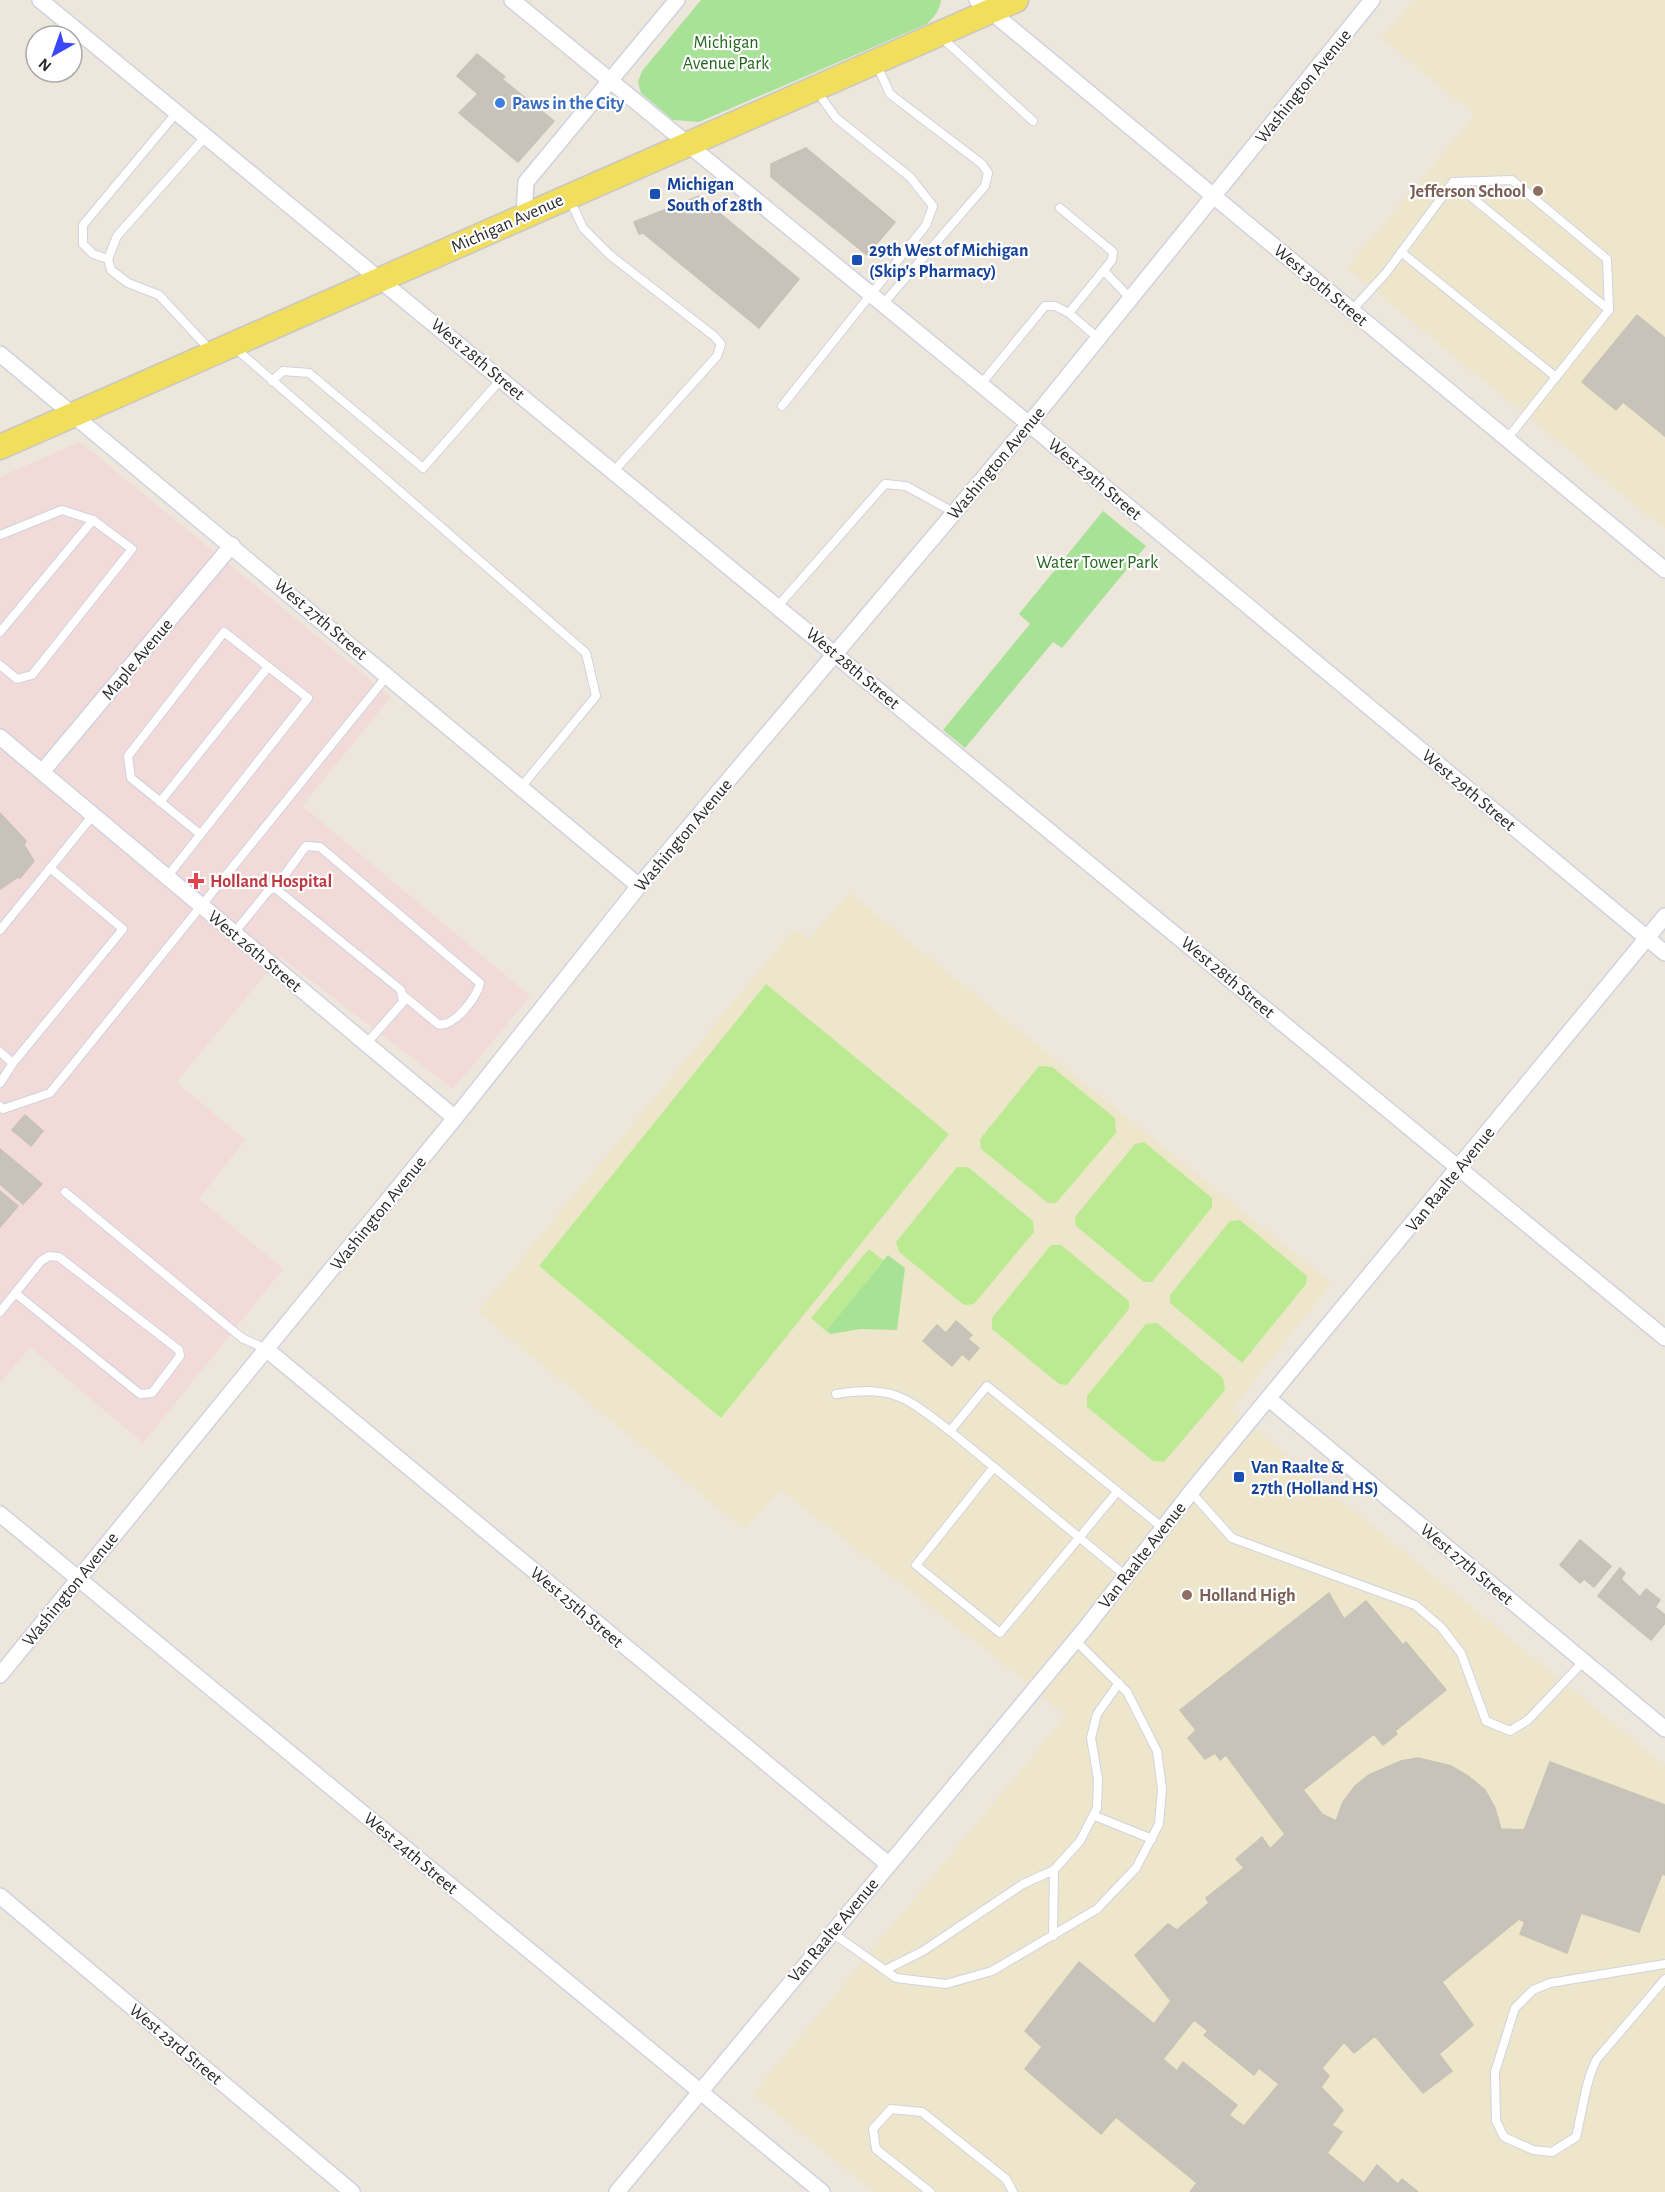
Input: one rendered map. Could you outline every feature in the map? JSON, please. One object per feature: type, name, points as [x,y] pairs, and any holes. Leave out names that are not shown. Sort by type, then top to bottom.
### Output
[{"type":"main road","name":"Michigan Avenue","points":[[0,447],[223,351],[524,214],[690,146],[937,34],[983,5],[1016,0]]},
{"type":"street","name":"West 28th Street","points":[[40,0],[502,378],[1665,1338]]},
{"type":"street","name":"West 29th Street","points":[[512,0],[981,384],[1665,953]]},
{"type":"street","points":[[524,214],[526,182],[677,0]]},
{"type":"street","name":"Washington Avenue","points":[[0,1675],[455,1118],[639,886],[1132,300],[1372,0]]},
{"type":"street","name":"West 30th Street","points":[[983,5],[1665,570]]},
{"type":"street","name":"West 27th Street","points":[[0,354],[522,786],[639,886]]},
{"type":"street","name":"Maple Avenue","points":[[42,772],[232,545]]},
{"type":"street","name":"West 26th Street","points":[[0,737],[455,1118]]},
{"type":"street","name":"Van Raalte Avenue","points":[[618,2192],[1075,1640],[1191,1492],[1665,916]]},
{"type":"street","name":"West 25th Street","points":[[266,1349],[888,1864]]},
{"type":"street","name":"West 27th Street","points":[[1269,1399],[1665,1729]]},
{"type":"street","name":"West 24th Street","points":[[0,1514],[822,2192]]},
{"type":"street","name":"West 23rd Street","points":[[0,1896],[352,2192]]},
{"type":"lane","points":[[937,34],[1033,121]]},
{"type":"lane","points":[[782,406],[877,299],[984,186],[988,173],[982,164],[890,94],[876,62]]},
{"type":"lane","points":[[815,89],[836,118],[909,177],[933,206],[926,225],[877,299]]},
{"type":"lane","points":[[108,259],[93,254],[83,244],[84,225],[177,112]]},
{"type":"lane","points":[[206,136],[117,236],[108,259],[111,270],[128,283],[159,295],[223,351],[272,381],[586,653],[596,696],[522,786]]},
{"type":"lane","points":[[1453,182],[1512,180],[1607,259],[1609,310],[1507,439]]},
{"type":"lane","points":[[1352,310],[1386,273],[1453,182]]},
{"type":"lane","points":[[1453,182],[1609,310]]},
{"type":"lane","points":[[568,196],[583,228],[610,255],[714,336],[721,344],[717,356],[614,471]]},
{"type":"lane","points":[[1060,208],[1113,252],[1112,260],[1104,272],[1069,313]]},
{"type":"lane","points":[[1401,252],[1556,377]]},
{"type":"lane","points":[[1104,272],[1132,300]]},
{"type":"lane","points":[[981,384],[1045,306],[1055,306],[1069,313],[1099,339]]},
{"type":"lane","points":[[272,381],[283,372],[309,373],[423,468],[502,378]]},
{"type":"lane","points":[[778,606],[885,484],[906,486],[955,513]]},
{"type":"lane","points":[[0,535],[62,510],[93,520],[132,549],[32,675],[17,679],[0,665]]},
{"type":"lane","points":[[0,632],[93,520]]},
{"type":"lane","points":[[167,877],[308,698],[224,632],[128,756],[131,778],[200,834]]},
{"type":"lane","points":[[160,802],[268,667]]},
{"type":"lane","points":[[1,1109],[50,1093],[388,675]]},
{"type":"lane","points":[[0,930],[93,815]]},
{"type":"lane","points":[[234,933],[269,890],[274,888],[306,846],[320,847],[480,983],[479,990],[452,1023],[445,1026],[438,1024],[404,996],[401,990],[274,888]]},
{"type":"lane","points":[[0,1083],[13,1063],[123,929],[50,868]]},
{"type":"lane","points":[[366,1044],[403,1002],[404,996]]},
{"type":"lane","points":[[0,1052],[13,1063]]},
{"type":"lane","points":[[64,1192],[242,1338],[266,1349]]},
{"type":"lane","points":[[0,1312],[40,1261],[50,1256],[59,1257],[179,1350],[180,1356],[152,1393],[141,1394],[15,1293]]},
{"type":"lane","points":[[950,1431],[987,1386],[1163,1528]]},
{"type":"lane","points":[[836,1394],[875,1391],[897,1394],[912,1401],[1126,1576]]},
{"type":"lane","points":[[994,1467],[915,1565],[1000,1633],[1117,1492]]},
{"type":"lane","points":[[1191,1492],[1232,1538],[1415,1605],[1441,1627],[1461,1653],[1486,1721],[1510,1731],[1519,1726],[1528,1720],[1584,1661]]},
{"type":"lane","points":[[831,1932],[896,1978],[946,1984],[992,1971],[1053,1936],[1097,1909],[1136,1868],[1159,1824],[1162,1789],[1156,1750],[1127,1692],[1075,1640]]},
{"type":"lane","points":[[885,1970],[923,1951],[1023,1884],[1054,1870],[1080,1841],[1095,1816],[1098,1779],[1091,1738],[1097,1714],[1119,1683]]},
{"type":"lane","points":[[1095,1816],[1152,1839]]},
{"type":"lane","points":[[1053,1936],[1054,1870]]},
{"type":"lane","points":[[1665,1964],[1550,1983],[1533,1990],[1515,2008],[1495,2072],[1496,2121],[1504,2137],[1533,2150],[1552,2152],[1576,2137],[1590,2071],[1597,2059],[1665,1979]]},
{"type":"lane","points":[[930,2192],[876,2149],[873,2129],[891,2109],[922,2112],[1006,2179],[1012,2192]]},
{"type":"shaded area","name":"Jefferson School","points":[[1413,0],[1665,0],[1665,529],[1347,268],[1475,115],[1382,38]]},
{"type":"shaded area","name":"Holland Hospital","points":[[80,442],[391,697],[302,806],[530,996],[453,1089],[280,957],[176,1082],[245,1140],[199,1199],[283,1269],[143,1443],[30,1347],[0,1383],[0,477]]},
{"type":"shaded area","name":"Holland High","points":[[849,893],[1331,1283],[1231,1410],[1665,1766],[1665,2192],[874,2192],[753,2094],[1066,1716],[1002,1662],[781,1490],[744,1529],[478,1312],[794,929],[809,940]]},
{"type":"green space","name":"Michigan Avenue Park","points":[[701,0],[941,0],[936,13],[927,24],[699,122],[673,120],[641,93],[638,82],[642,71]]},
{"type":"green space","name":"Water Tower Park","points":[[1103,511],[1146,546],[1062,648],[1053,642],[965,748],[943,730],[1030,624],[1019,614]]},
{"type":"green space","points":[[766,984],[949,1134],[721,1418],[539,1266]]},
{"type":"green space","points":[[1039,1066],[1052,1067],[1115,1118],[1116,1133],[1056,1203],[1048,1203],[981,1149],[980,1139]]},
{"type":"green space","points":[[1144,1142],[1212,1198],[1212,1207],[1152,1282],[1144,1282],[1076,1226],[1075,1217],[1135,1144]]},
{"type":"green space","points":[[957,1167],[968,1167],[1033,1221],[1034,1232],[974,1304],[964,1305],[899,1252],[896,1242]]},
{"type":"green space","points":[[1240,1220],[1307,1276],[1306,1284],[1242,1363],[1170,1303],[1170,1295],[1230,1221]]},
{"type":"green space","points":[[1051,1245],[1061,1245],[1129,1301],[1129,1309],[1067,1385],[1059,1384],[992,1329],[992,1318]]},
{"type":"green space","points":[[869,1249],[884,1261],[826,1331],[811,1318]]},
{"type":"green space","points":[[888,1255],[905,1268],[897,1330],[860,1329],[831,1334],[826,1331]]},
{"type":"green space","points":[[1157,1323],[1223,1378],[1225,1390],[1164,1462],[1153,1461],[1087,1407],[1087,1396],[1146,1324]]},
{"type":"building","name":"Paws in the City","points":[[477,54],[505,77],[502,79],[554,121],[518,162],[459,113],[478,94],[457,76]]},
{"type":"building","points":[[806,148],[895,222],[867,255],[771,177],[771,164]]},
{"type":"building","points":[[699,196],[799,279],[759,328],[643,233],[639,234],[634,222]]},
{"type":"building","points":[[1637,315],[1665,338],[1665,436],[1623,402],[1616,410],[1582,382]]},
{"type":"building","points":[[0,813],[26,841],[24,845],[34,861],[20,878],[18,877],[0,889]]},
{"type":"building","points":[[25,1115],[43,1131],[31,1146],[12,1130]]},
{"type":"building","points":[[0,1149],[42,1184],[23,1204],[0,1184]]},
{"type":"building","points":[[0,1191],[18,1206],[0,1227]]},
{"type":"building","points":[[956,1321],[972,1335],[968,1339],[979,1348],[969,1360],[962,1354],[952,1366],[923,1341],[937,1325],[946,1333]]},
{"type":"building","points":[[1580,1540],[1611,1566],[1594,1587],[1584,1579],[1580,1583],[1560,1565]]},
{"type":"building","points":[[1620,1568],[1625,1573],[1621,1579],[1640,1597],[1646,1589],[1660,1600],[1655,1607],[1665,1615],[1665,1623],[1651,1640],[1598,1596]]},
{"type":"building","points":[[1329,1593],[1344,1619],[1366,1601],[1403,1645],[1406,1642],[1446,1690],[1395,1731],[1397,1734],[1383,1745],[1374,1734],[1303,1790],[1322,1814],[1336,1821],[1343,1802],[1355,1786],[1369,1775],[1401,1761],[1418,1758],[1451,1766],[1485,1790],[1495,1808],[1501,1829],[1524,1830],[1550,1762],[1665,1805],[1665,1875],[1662,1874],[1639,1932],[1581,1913],[1567,1953],[1520,1934],[1525,1922],[1519,1919],[1442,1982],[1473,2025],[1439,2054],[1452,2071],[1423,2093],[1375,2036],[1354,2053],[1344,2042],[1322,2068],[1329,2076],[1321,2087],[1343,2110],[1332,2125],[1342,2132],[1327,2153],[1364,2183],[1377,2165],[1398,2184],[1402,2179],[1418,2192],[1190,2192],[1197,2183],[1116,2117],[1101,2134],[1025,2069],[1042,2047],[1025,2031],[1079,1962],[1154,2024],[1171,2001],[1135,1955],[1168,1924],[1177,1930],[1209,1903],[1206,1898],[1244,1868],[1236,1859],[1262,1837],[1270,1849],[1285,1834],[1226,1755],[1220,1760],[1215,1753],[1205,1759],[1188,1738],[1196,1730],[1180,1710]],"holes":[[[1194,2020],[1208,2031],[1204,2035],[1254,2075],[1259,2068],[1279,2084],[1244,2126],[1229,2115],[1237,2105],[1183,2062],[1177,2071],[1163,2059]]]},
{"type":"place","name":"Paws in the City","points":[[500,103]]},
{"type":"place","name":"Jefferson School","points":[[1538,191]]},
{"type":"place","name":"Michigan South of 28th","points":[[655,194]]},
{"type":"place","name":"29th West of Michigan (Skip's Pharmacy)","points":[[857,260]]},
{"type":"place","name":"Holland Hospital","points":[[196,881]]},
{"type":"place","name":"Van Raalte & 27th (Holland HS)","points":[[1239,1477]]},
{"type":"place","name":"Holland High","points":[[1187,1595]]}]
